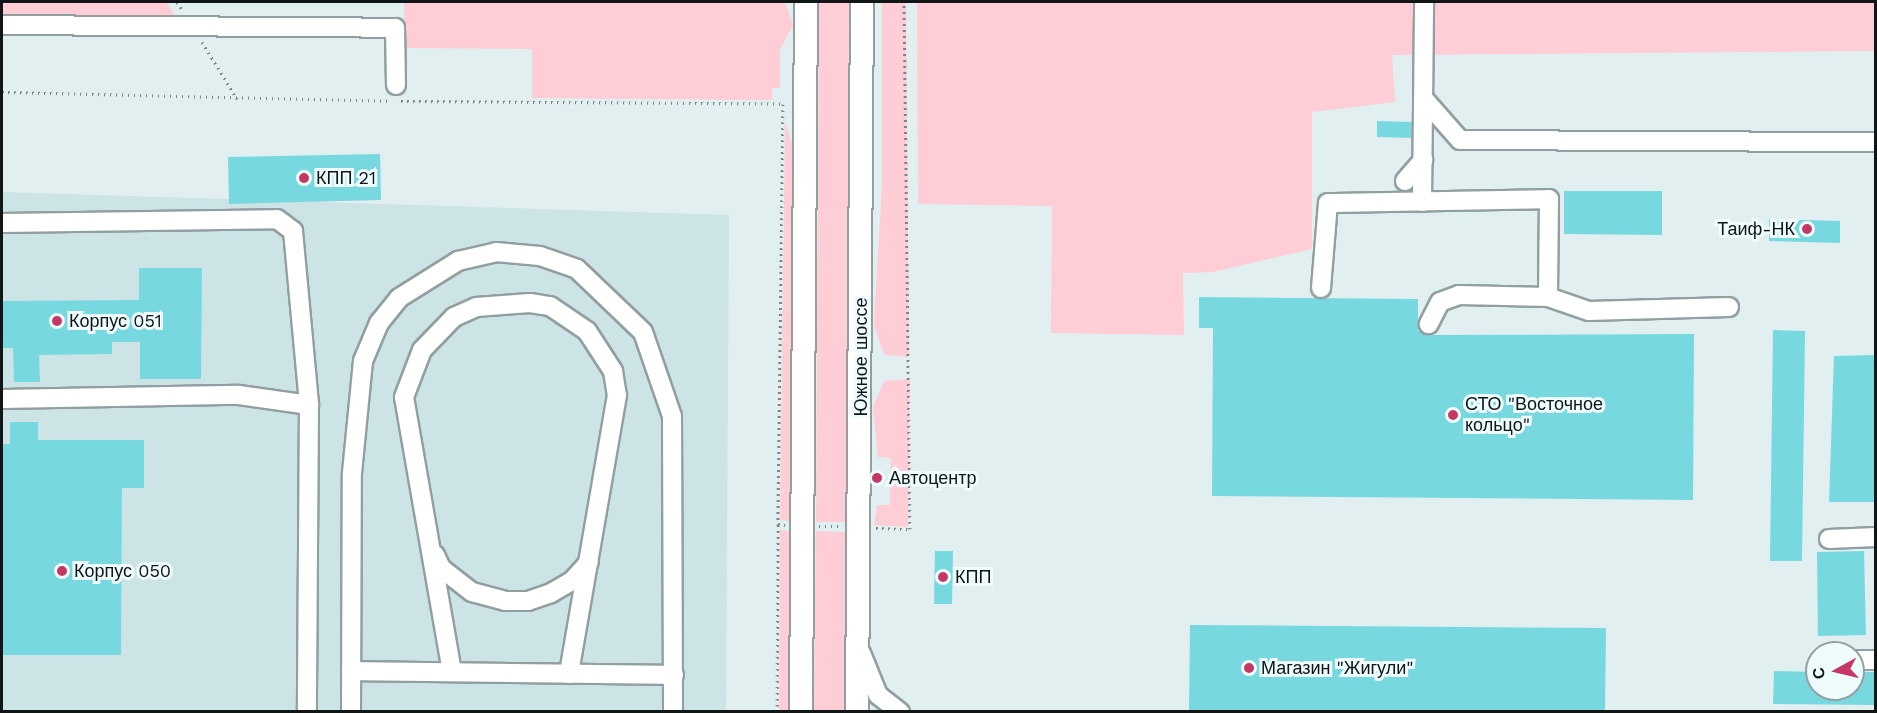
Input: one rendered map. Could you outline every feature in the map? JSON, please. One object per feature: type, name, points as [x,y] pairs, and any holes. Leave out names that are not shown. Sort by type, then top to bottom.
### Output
[{"type":"main road","points":[[801,711],[806,2]]},
{"type":"main road","name":"Южное шоссе","points":[[857,711],[862,6]]},
{"type":"street","points":[[1422,202],[1424,2]]},
{"type":"street","points":[[2,25],[395,28],[396,85]]},
{"type":"street","points":[[1423,98],[1460,140],[1875,142]]},
{"type":"street","points":[[1405,181],[1423,160]]},
{"type":"street","points":[[1321,288],[1328,203],[1549,199],[1548,297]]},
{"type":"street","points":[[2,223],[277,219],[293,231],[309,405],[307,711]]},
{"type":"street","points":[[351,711],[352,473],[363,361],[379,323],[399,298],[458,261],[496,252],[540,256],[577,268],[643,332],[672,416],[673,711]]},
{"type":"street","points":[[1429,324],[1440,302],[1459,295],[1548,297],[1589,311],[1729,307]]},
{"type":"street","points":[[452,672],[404,397],[411,370],[436,332],[454,317],[476,307],[530,303],[550,306],[587,331],[614,370],[616,420],[569,674]]},
{"type":"street","points":[[2,399],[239,395],[309,405]]},
{"type":"street","points":[[1829,539],[1875,537]]},
{"type":"street","points":[[430,546],[441,568],[456,582],[488,599],[505,601],[528,601],[551,593],[572,581],[590,562]]},
{"type":"street","points":[[858,643],[878,695],[900,711]]},
{"type":"street","points":[[351,671],[674,675]]},
{"type":"path","points":[[177,2],[237,99]]},
{"type":"path","points":[[778,524],[910,529],[904,2]]},
{"type":"path","points":[[2,92],[237,99],[783,104],[777,711]]},
{"type":"shaded area","points":[[2,2],[166,2],[178,20],[2,19]]},
{"type":"shaded area","points":[[404,2],[785,2],[793,25],[780,50],[780,88],[772,88],[772,100],[532,98],[532,49],[405,48]]},
{"type":"shaded area","points":[[819,2],[849,2],[846,522],[816,522]]},
{"type":"shaded area","points":[[882,2],[906,2],[909,357],[884,355],[874,325],[882,183]]},
{"type":"shaded area","points":[[917,2],[1875,2],[1875,51],[1392,55],[1395,102],[1312,112],[1312,249],[1213,272],[1183,273],[1184,335],[1051,333],[1052,206],[918,204]]},
{"type":"shaded area","points":[[785,122],[793,146],[794,194],[791,521],[780,520]]},
{"type":"shaded area","points":[[2,192],[729,215],[726,711],[2,712]]},
{"type":"shaded area","points":[[910,379],[908,527],[874,525],[877,505],[890,505],[891,458],[878,457],[873,407],[884,381]]},
{"type":"shaded area","points":[[780,530],[791,531],[790,711],[779,711]]},
{"type":"shaded area","points":[[816,531],[846,532],[845,711],[814,711]]},
{"type":"building","points":[[1377,121],[1412,122],[1411,138],[1377,137]]},
{"type":"building","name":"КПП 21","points":[[380,154],[381,200],[229,204],[228,157]]},
{"type":"building","points":[[1564,191],[1662,191],[1662,235],[1564,234]]},
{"type":"building","points":[[1769,219],[1840,221],[1840,243],[1769,241]]},
{"type":"building","points":[[139,268],[202,268],[201,379],[140,379],[140,342],[112,342],[112,354],[39,355],[40,382],[14,382],[13,348],[2,348],[2,301],[139,300]]},
{"type":"building","name":"СТО \"Восточное кольцо\"","points":[[1199,297],[1418,299],[1418,331],[1429,335],[1694,334],[1693,500],[1212,496],[1213,328],[1199,328]]},
{"type":"building","points":[[1773,330],[1805,331],[1802,561],[1770,561]]},
{"type":"building","points":[[1875,355],[1875,502],[1829,502],[1834,356]]},
{"type":"building","name":"Корпус 050","points":[[10,422],[38,422],[38,440],[144,440],[144,488],[122,488],[121,655],[2,655],[2,444],[10,444]]},
{"type":"building","name":"КПП","points":[[935,551],[953,551],[952,604],[934,604]]},
{"type":"building","points":[[1864,551],[1866,635],[1818,636],[1817,552]]},
{"type":"building","points":[[1190,625],[1606,628],[1605,711],[1189,711]]},
{"type":"building","points":[[1774,671],[1805,672],[1805,701],[1865,701],[1865,672],[1875,672],[1875,705],[1773,704]]},
{"type":"place","name":"КПП 21","points":[[304,178]]},
{"type":"place","name":"Таиф-НК","points":[[1807,229]]},
{"type":"place","name":"Корпус 051","points":[[57,321]]},
{"type":"place","name":"СТО \"Восточное кольцо\"","points":[[1453,415]]},
{"type":"place","name":"Автоцентр","points":[[877,478]]},
{"type":"place","name":"Корпус 050","points":[[62,571]]},
{"type":"place","name":"КПП","points":[[943,577]]},
{"type":"place","name":"Магазин \"Жигули\"","points":[[1249,668]]}]
